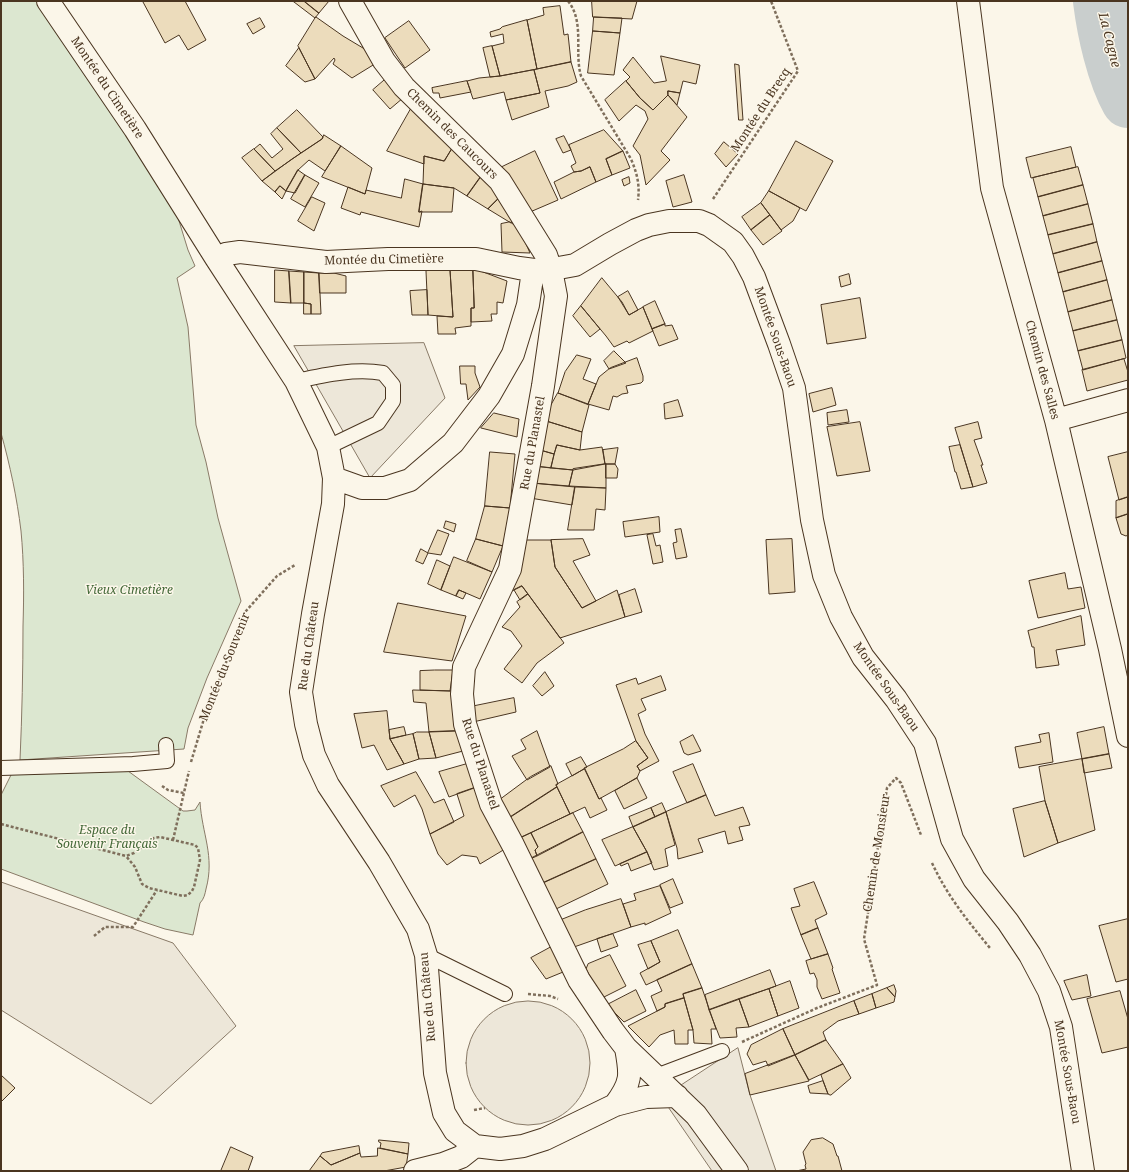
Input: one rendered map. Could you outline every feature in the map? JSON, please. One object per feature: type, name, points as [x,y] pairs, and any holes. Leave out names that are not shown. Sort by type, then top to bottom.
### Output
[{"type":"street","name":"Montée du Cimetière","points":[[48,1],[135,129],[296,381],[328,448],[334,478]]},
{"type":"street","name":"Chemin des Caucours","points":[[350,1],[384,61],[404,87],[500,181],[546,255],[542,270]]},
{"type":"street","name":"Chemin des Salles","points":[[968,1],[992,188],[1056,420],[1110,649],[1128,736]]},
{"type":"street","name":"Montée Sous-Baou","points":[[542,270],[576,265],[610,244],[649,225],[669,221],[699,221],[709,225],[733,242],[743,256],[754,278],[794,388],[812,520],[824,575],[841,617],[863,657],[900,704],[924,743],[952,839],[974,880],[1008,922],[1030,955],[1049,991],[1061,1027],[1083,1171]]},
{"type":"street","name":"Montée du Cimetière","points":[[216,258],[226,254],[240,252],[326,262],[388,259],[476,259],[542,270]]},
{"type":"street","points":[[334,478],[362,488],[385,488],[410,480],[453,443],[489,396],[513,354],[528,305],[542,270]]},
{"type":"street","name":"Rue du Planastel","points":[[542,270],[556,296],[543,386],[510,569],[464,667],[462,694],[465,724],[491,804],[513,845],[579,980],[626,1048],[696,1115],[737,1171]]},
{"type":"street","points":[[1056,420],[1128,400]]},
{"type":"street","name":"Rue du Château","points":[[334,478],[333,504],[312,614],[302,692],[306,724],[314,755],[328,785],[379,862],[418,930],[426,955],[435,1073],[444,1113],[455,1131],[475,1146]]},
{"type":"street","points":[[615,1105],[628,1082],[630,1070],[626,1048]]},
{"type":"street","points":[[415,1171],[461,1158],[475,1146],[500,1149],[523,1146],[545,1140],[615,1105],[646,1097],[677,1096]]},
{"type":"lane","points":[[296,381],[320,375],[369,370],[383,373],[393,385],[393,401],[378,423],[328,448]]},
{"type":"lane","points":[[1,768],[133,764],[167,761],[166,745]]},
{"type":"lane","points":[[426,955],[505,994]]},
{"type":"lane","points":[[656,1076],[722,1051]]},
{"type":"path","points":[[568,1],[576,16],[578,64],[581,76],[622,143],[635,168],[639,186],[637,206]]},
{"type":"path","name":"Montée du Brecq","points":[[699,221],[798,71],[770,1]]},
{"type":"path","name":"Montée du Souvenir","points":[[173,840],[190,767],[203,722],[246,611],[276,576]]},
{"type":"path","name":"Chemin de Monsieur","points":[[722,1051],[817,1008],[877,985],[864,939],[887,788],[896,778],[901,783],[922,838]]},
{"type":"path","points":[[175,791],[184,794]]},
{"type":"path","points":[[1,824],[126,856],[134,854],[154,838],[160,836],[195,845],[198,848],[200,860],[194,887],[188,895],[183,896],[149,888],[142,884],[135,867],[126,856]]},
{"type":"path","points":[[930,859],[942,885],[966,919],[995,953]]},
{"type":"path","points":[[94,936],[105,927],[133,927],[157,890]]},
{"type":"green space","name":"Vieux Cimetière","points":[[1,1],[41,1],[175,208],[188,250],[195,266],[177,278],[188,327],[196,425],[206,462],[218,518],[241,601],[207,678],[188,728],[184,749],[20,760],[23,659],[23,554],[15,494],[1,433]]},
{"type":"green space","points":[[1122,1],[1128,1],[1128,126],[1110,97]]},
{"type":"green space","name":"Espace du Souvenir Français","points":[[128,771],[183,811],[195,810],[200,802],[209,855],[209,866],[205,893],[200,903],[193,935],[165,929],[144,922],[1,869],[1,795],[11,775]]},
{"type":"shaded area","points":[[424,343],[445,398],[370,478],[294,346]]},
{"type":"shaded area","points":[[1,882],[173,943],[236,1026],[151,1104],[1,1010]]},
{"type":"shaded area","points":[[528,1001],[540,1002],[552,1006],[563,1011],[572,1019],[580,1028],[585,1039],[589,1051],[589,1075],[585,1087],[580,1098],[572,1107],[563,1115],[552,1120],[540,1124],[528,1125],[516,1124],[504,1120],[493,1115],[484,1107],[476,1098],[471,1087],[467,1075],[466,1063],[467,1051],[471,1039],[476,1028],[484,1019],[493,1011],[504,1006],[516,1002]]},
{"type":"shaded area","points":[[738,1048],[750,1095],[776,1171],[712,1171],[662,1098]]},
{"type":"building","points":[[185,1],[206,40],[188,50],[179,35],[165,43],[143,2]]},
{"type":"building","points":[[304,1],[319,13],[315,18],[294,2]]},
{"type":"building","points":[[304,1],[329,1],[319,13]]},
{"type":"building","points":[[592,1],[637,1],[632,19],[593,17]]},
{"type":"building","points":[[560,6],[564,35],[568,34],[571,62],[537,69],[527,20],[544,15],[543,8]]},
{"type":"building","points":[[316,17],[343,36],[373,54],[378,62],[352,78],[333,64],[335,60],[334,58],[315,79],[298,46]]},
{"type":"building","points":[[594,17],[622,18],[620,33],[593,31]]},
{"type":"building","points":[[260,18],[265,27],[253,34],[247,24]]},
{"type":"building","points":[[527,20],[537,69],[500,76],[492,46],[504,43],[503,34],[491,37],[490,32]]},
{"type":"building","points":[[409,21],[430,50],[405,68],[385,38]]},
{"type":"building","points":[[593,31],[620,33],[614,75],[588,73]]},
{"type":"building","points":[[492,46],[500,76],[490,77],[483,48]]},
{"type":"building","points":[[299,48],[315,79],[305,82],[286,66]]},
{"type":"building","points":[[661,56],[700,65],[696,84],[683,81],[680,93],[668,91],[668,95],[653,110],[640,98],[626,81],[630,77],[623,70],[633,57],[654,83],[666,81]]},
{"type":"building","points":[[571,62],[577,82],[568,86],[545,91],[549,107],[512,120],[506,100],[540,93],[534,70]]},
{"type":"building","points":[[735,64],[739,65],[743,120],[739,120]]},
{"type":"building","points":[[534,70],[540,93],[506,100],[504,92],[473,99],[467,81],[479,78]]},
{"type":"building","points":[[387,78],[403,98],[390,109],[373,90]]},
{"type":"building","points":[[467,81],[471,92],[440,98],[439,93],[433,93],[432,88]]},
{"type":"building","points":[[626,81],[640,98],[653,110],[668,95],[687,117],[661,151],[670,160],[646,185],[640,155],[633,146],[648,119],[645,111],[636,105],[619,121],[605,100]]},
{"type":"building","points":[[668,91],[680,93],[677,105],[668,95]]},
{"type":"building","points":[[412,107],[453,147],[444,161],[424,156],[424,164],[387,151]]},
{"type":"building","points":[[297,110],[323,137],[301,153],[277,128]]},
{"type":"building","points":[[277,128],[301,153],[275,171],[254,149],[260,144],[272,158],[283,149],[271,134]]},
{"type":"building","points":[[604,130],[623,151],[606,159],[612,175],[596,182],[590,167],[574,172],[571,166],[576,163],[569,145]]},
{"type":"building","points":[[324,135],[341,146],[325,171],[309,160],[298,170],[286,191],[280,186],[275,192],[262,181],[322,139]]},
{"type":"building","points":[[564,136],[571,150],[563,153],[556,139]]},
{"type":"building","points":[[796,141],[833,161],[806,211],[769,191]]},
{"type":"building","points":[[724,142],[738,154],[726,167],[715,154]]},
{"type":"building","points":[[341,146],[372,168],[365,194],[322,177]]},
{"type":"building","points":[[453,147],[482,175],[467,196],[454,188],[423,184],[424,156],[444,161]]},
{"type":"building","points":[[1071,147],[1076,167],[1031,178],[1026,158]]},
{"type":"building","points":[[254,149],[275,171],[262,181],[242,158]]},
{"type":"building","points":[[535,151],[558,200],[530,212],[498,169]]},
{"type":"building","points":[[623,151],[630,168],[612,175],[606,159]]},
{"type":"building","points":[[590,167],[596,182],[561,199],[554,182],[574,172]]},
{"type":"building","points":[[1078,167],[1083,185],[1038,197],[1033,178]]},
{"type":"building","points":[[298,170],[305,175],[295,193],[286,191]]},
{"type":"building","points":[[305,175],[319,183],[305,207],[291,199]]},
{"type":"building","points":[[482,175],[500,197],[488,209],[467,196]]},
{"type":"building","points":[[684,175],[692,202],[673,207],[666,181]]},
{"type":"building","points":[[629,177],[630,183],[624,186],[622,180]]},
{"type":"building","points":[[405,179],[423,184],[419,212],[422,211],[419,227],[361,212],[360,215],[341,208],[348,187],[365,194],[366,190],[401,198]]},
{"type":"building","points":[[423,184],[454,188],[452,212],[419,212]]},
{"type":"building","points":[[1083,185],[1088,204],[1043,216],[1038,197]]},
{"type":"building","points":[[280,186],[286,191],[282,199],[275,192]]},
{"type":"building","points":[[769,191],[800,208],[793,221],[781,230],[761,203]]},
{"type":"building","points":[[312,197],[325,203],[314,231],[298,221]]},
{"type":"building","points":[[500,197],[515,216],[511,223],[488,209]]},
{"type":"building","points":[[761,203],[770,215],[751,230],[742,217]]},
{"type":"building","points":[[1088,204],[1093,224],[1048,235],[1043,216]]},
{"type":"building","points":[[770,215],[782,231],[763,245],[751,230]]},
{"type":"building","points":[[510,222],[519,228],[530,253],[502,252],[501,224]]},
{"type":"building","points":[[1093,224],[1097,242],[1053,254],[1048,235]]},
{"type":"building","points":[[1097,242],[1102,261],[1058,273],[1053,254]]},
{"type":"building","points":[[1102,261],[1107,280],[1063,292],[1058,273]]},
{"type":"building","points":[[473,269],[507,281],[503,303],[497,302],[497,314],[491,314],[492,321],[471,322],[471,308],[474,308]]},
{"type":"building","points":[[473,269],[474,308],[471,308],[471,326],[455,328],[456,334],[438,334],[437,316],[453,317],[450,270]]},
{"type":"building","points":[[275,270],[289,271],[291,303],[275,302]]},
{"type":"building","points":[[450,270],[453,317],[428,315],[426,271]]},
{"type":"building","points":[[289,271],[304,272],[304,303],[291,303]]},
{"type":"building","points":[[304,272],[319,273],[321,314],[311,314],[311,304],[304,303]]},
{"type":"building","points":[[319,273],[334,273],[346,276],[346,293],[320,293]]},
{"type":"building","points":[[849,274],[851,284],[841,287],[839,277]]},
{"type":"building","points":[[602,278],[622,302],[629,315],[643,307],[653,331],[629,343],[627,341],[614,347],[581,306]]},
{"type":"building","points":[[1107,280],[1112,300],[1068,312],[1063,292]]},
{"type":"building","points":[[427,290],[428,315],[412,315],[410,291]]},
{"type":"building","points":[[628,291],[638,310],[629,315],[618,297]]},
{"type":"building","points":[[860,298],[866,338],[827,344],[821,305]]},
{"type":"building","points":[[1112,300],[1117,320],[1073,331],[1068,312]]},
{"type":"building","points":[[655,301],[665,324],[652,329],[643,307]]},
{"type":"building","points":[[304,303],[311,304],[311,314],[304,314]]},
{"type":"building","points":[[581,306],[600,329],[590,337],[573,316]]},
{"type":"building","points":[[1117,320],[1122,340],[1078,351],[1073,331]]},
{"type":"building","points":[[665,324],[665,326],[672,325],[678,339],[659,346],[652,329]]},
{"type":"building","points":[[1122,340],[1126,358],[1083,370],[1078,351]]},
{"type":"building","points":[[614,351],[626,363],[609,369],[604,361]]},
{"type":"building","points":[[577,355],[591,359],[583,379],[596,384],[588,404],[558,393],[565,372]]},
{"type":"building","points":[[637,358],[643,376],[643,381],[641,383],[626,386],[628,393],[617,397],[613,396],[609,410],[588,404],[599,377],[610,368]]},
{"type":"building","points":[[1124,359],[1128,372],[1128,380],[1087,391],[1082,370]]},
{"type":"building","points":[[460,366],[475,366],[475,373],[480,387],[468,400],[466,384],[461,384]]},
{"type":"building","points":[[832,388],[836,405],[813,412],[809,394]]},
{"type":"building","points":[[558,393],[589,405],[582,432],[543,420]]},
{"type":"building","points":[[678,400],[683,416],[665,419],[664,404]]},
{"type":"building","points":[[847,410],[849,422],[828,425],[827,413]]},
{"type":"building","points":[[494,413],[519,419],[517,437],[481,428]]},
{"type":"building","points":[[543,420],[582,432],[580,450],[557,445],[554,454],[533,448]]},
{"type":"building","points":[[860,422],[870,471],[837,476],[827,427]]},
{"type":"building","points":[[978,422],[982,438],[974,440],[983,465],[981,465],[987,483],[973,487],[955,428]]},
{"type":"building","points":[[557,445],[580,450],[602,447],[605,464],[573,470],[551,468]]},
{"type":"building","points":[[960,445],[973,487],[961,489],[949,447]]},
{"type":"building","points":[[533,448],[554,454],[551,468],[534,466]]},
{"type":"building","points":[[618,448],[615,464],[605,464],[603,450]]},
{"type":"building","points":[[490,452],[515,454],[510,508],[485,506]]},
{"type":"building","points":[[1128,452],[1128,497],[1119,500],[1108,457]]},
{"type":"building","points":[[606,464],[615,464],[618,469],[617,478],[606,478]]},
{"type":"building","points":[[606,464],[606,488],[569,486],[573,469]]},
{"type":"building","points":[[534,466],[573,470],[569,486],[532,483]]},
{"type":"building","points":[[532,483],[575,487],[572,505],[530,498]]},
{"type":"building","points":[[575,487],[606,488],[605,510],[596,509],[594,530],[568,530]]},
{"type":"building","points":[[1128,497],[1128,514],[1116,518],[1116,501]]},
{"type":"building","points":[[485,506],[510,508],[503,546],[476,539]]},
{"type":"building","points":[[1128,514],[1128,535],[1126,536],[1121,534],[1116,518]]},
{"type":"building","points":[[659,517],[660,532],[625,537],[623,522]]},
{"type":"building","points":[[446,521],[456,524],[454,532],[444,528]]},
{"type":"building","points":[[681,529],[687,557],[676,559],[673,543],[677,542],[675,530]]},
{"type":"building","points":[[438,530],[449,534],[441,555],[428,553]]},
{"type":"building","points":[[653,534],[656,546],[660,545],[663,562],[653,564],[647,535]]},
{"type":"building","points":[[476,539],[503,546],[492,572],[467,561]]},
{"type":"building","points":[[583,539],[590,555],[573,561],[596,601],[582,608],[555,567],[551,540]]},
{"type":"building","points":[[792,539],[795,592],[769,594],[766,540]]},
{"type":"building","points":[[522,540],[551,540],[555,567],[582,608],[617,590],[625,617],[560,638],[522,586],[512,591],[508,584]]},
{"type":"building","points":[[421,549],[428,553],[423,564],[416,561]]},
{"type":"building","points":[[454,557],[492,572],[480,599],[459,590],[456,596],[441,590]]},
{"type":"building","points":[[437,560],[450,566],[441,590],[428,584]]},
{"type":"building","points":[[1065,573],[1068,589],[1081,587],[1085,608],[1038,618],[1029,581]]},
{"type":"building","points":[[522,586],[528,594],[520,600],[514,590]]},
{"type":"building","points":[[635,589],[642,612],[625,617],[619,595]]},
{"type":"building","points":[[459,590],[466,593],[463,599],[456,596]]},
{"type":"building","points":[[528,594],[564,643],[537,663],[522,683],[504,669],[522,646],[511,631],[502,627],[520,607],[517,602]]},
{"type":"building","points":[[398,603],[466,616],[452,661],[384,652]]},
{"type":"building","points":[[1081,616],[1085,645],[1056,650],[1059,665],[1036,668],[1034,647],[1032,647],[1028,631]]},
{"type":"building","points":[[453,670],[450,691],[420,690],[420,671]]},
{"type":"building","points":[[545,672],[554,686],[542,696],[533,686]]},
{"type":"building","points":[[661,676],[666,690],[641,699],[646,710],[638,714],[645,734],[659,761],[640,771],[637,766],[648,758],[636,741],[616,685],[636,678],[638,684]]},
{"type":"building","points":[[413,690],[453,691],[457,731],[429,732],[426,703],[414,702]]},
{"type":"building","points":[[514,698],[516,712],[473,722],[470,707]]},
{"type":"building","points":[[387,711],[390,739],[404,764],[387,770],[374,745],[362,748],[354,714]]},
{"type":"building","points":[[404,727],[406,735],[390,739],[389,730]]},
{"type":"building","points":[[1104,727],[1109,754],[1082,759],[1077,733]]},
{"type":"building","points":[[457,731],[463,751],[436,758],[429,732]]},
{"type":"building","points":[[537,731],[550,767],[527,780],[512,756],[526,749],[521,740]]},
{"type":"building","points":[[417,732],[429,732],[436,758],[419,759],[413,734]]},
{"type":"building","points":[[1049,733],[1053,762],[1019,768],[1015,747],[1041,742],[1039,735]]},
{"type":"building","points":[[413,734],[419,759],[404,764],[390,739]]},
{"type":"building","points":[[693,735],[701,751],[688,755],[684,753],[680,742]]},
{"type":"building","points":[[636,741],[648,758],[637,766],[640,771],[637,778],[599,799],[584,768]]},
{"type":"building","points":[[1109,754],[1112,768],[1084,773],[1082,759]]},
{"type":"building","points":[[581,757],[587,767],[572,776],[566,764]]},
{"type":"building","points":[[1082,759],[1095,830],[1058,843],[1045,801],[1039,767]]},
{"type":"building","points":[[467,764],[477,787],[449,797],[439,772]]},
{"type":"building","points":[[693,764],[706,795],[687,803],[673,772]]},
{"type":"building","points":[[551,766],[558,784],[556,785],[557,787],[509,818],[499,800],[530,777]]},
{"type":"building","points":[[585,769],[599,799],[601,798],[607,810],[590,818],[585,807],[570,814],[556,785]]},
{"type":"building","points":[[416,772],[434,803],[444,799],[454,822],[430,834],[422,809],[415,795],[394,807],[381,786]]},
{"type":"building","points":[[637,778],[647,798],[624,809],[615,791]]},
{"type":"building","points":[[477,787],[505,849],[480,864],[477,857],[462,855],[447,865],[438,854],[430,834],[464,816],[457,794]]},
{"type":"building","points":[[557,787],[570,814],[520,838],[509,818]]},
{"type":"building","points":[[706,795],[715,816],[743,807],[750,825],[739,827],[743,840],[728,844],[725,831],[698,839],[703,852],[678,859],[677,848],[666,812]]},
{"type":"building","points":[[1045,801],[1058,843],[1024,857],[1013,809]]},
{"type":"building","points":[[662,803],[666,812],[655,817],[651,808]]},
{"type":"building","points":[[651,808],[655,817],[633,827],[629,817]]},
{"type":"building","points":[[666,812],[675,845],[665,849],[668,866],[654,870],[647,852],[633,827]]},
{"type":"building","points":[[573,813],[583,832],[537,856],[535,850],[538,847],[531,833]]},
{"type":"building","points":[[633,827],[647,852],[615,866],[602,840]]},
{"type":"building","points":[[583,832],[596,859],[543,883],[530,859]]},
{"type":"building","points":[[531,833],[538,847],[535,850],[537,856],[530,859],[520,838]]},
{"type":"building","points":[[647,852],[652,863],[631,871],[628,863],[621,866],[620,864]]},
{"type":"building","points":[[596,859],[608,884],[556,909],[543,883]]},
{"type":"building","points":[[673,879],[683,903],[670,908],[660,885]]},
{"type":"building","points":[[814,882],[827,914],[815,920],[818,928],[801,935],[791,908],[800,906],[794,889]]},
{"type":"building","points":[[660,886],[671,913],[645,925],[645,923],[631,927],[623,904],[636,900],[634,894]]},
{"type":"building","points":[[621,899],[631,927],[574,947],[560,920],[585,910]]},
{"type":"building","points":[[1128,919],[1128,979],[1116,982],[1099,926]]},
{"type":"building","points":[[818,928],[828,954],[811,959],[801,935]]},
{"type":"building","points":[[678,930],[692,964],[646,985],[640,973],[660,962],[651,941]]},
{"type":"building","points":[[613,934],[618,946],[601,952],[597,939]]},
{"type":"building","points":[[651,941],[660,962],[648,969],[638,945]]},
{"type":"building","points":[[555,945],[568,970],[546,979],[531,958]]},
{"type":"building","points":[[828,954],[840,993],[822,999],[817,987],[817,980],[814,973],[810,974],[806,961]]},
{"type":"building","points":[[610,955],[626,986],[602,998],[586,969],[588,964]]},
{"type":"building","points":[[692,964],[702,988],[683,994],[684,998],[665,1004],[665,1007],[657,1011],[651,996],[662,991],[657,980]]},
{"type":"building","points":[[770,970],[776,986],[709,1010],[705,995]]},
{"type":"building","points":[[1087,975],[1091,996],[1072,1000],[1064,981]]},
{"type":"building","points":[[790,981],[799,1008],[778,1016],[769,989]]},
{"type":"building","points":[[894,985],[896,991],[895,997],[887,988]]},
{"type":"building","points":[[702,988],[716,1029],[711,1029],[712,1044],[694,1043],[693,1030],[683,994]]},
{"type":"building","points":[[887,988],[895,997],[894,1002],[876,1008],[872,994]]},
{"type":"building","points":[[769,989],[778,1016],[749,1027],[739,999]]},
{"type":"building","points":[[636,990],[646,1011],[624,1022],[607,1005]]},
{"type":"building","points":[[1120,991],[1128,1019],[1128,1047],[1102,1053],[1087,999]]},
{"type":"building","points":[[872,994],[876,1008],[859,1014],[854,1001]]},
{"type":"building","points":[[684,998],[693,1030],[688,1030],[688,1044],[675,1044],[674,1030],[660,1035],[649,1047],[628,1026],[665,1007],[665,1004]]},
{"type":"building","points":[[739,999],[749,1027],[736,1028],[737,1037],[720,1038],[709,1010]]},
{"type":"building","points":[[854,1001],[859,1014],[838,1021],[823,1032],[826,1040],[795,1055],[783,1029]]},
{"type":"building","points":[[783,1029],[795,1055],[768,1066],[766,1061],[753,1065],[747,1054],[751,1045]]},
{"type":"building","points":[[826,1040],[843,1064],[809,1080],[795,1055]]},
{"type":"building","points":[[795,1055],[809,1081],[750,1095],[745,1074]]},
{"type":"building","points":[[843,1064],[851,1078],[830,1095],[828,1094],[821,1075]]},
{"type":"building","points":[[1,1075],[15,1088],[1,1102]]},
{"type":"building","points":[[823,1081],[828,1094],[810,1093],[808,1086]]},
{"type":"building","points":[[823,1138],[833,1144],[842,1171],[796,1171],[806,1169],[803,1152],[811,1140]]},
{"type":"building","points":[[379,1140],[409,1143],[408,1154],[380,1148],[381,1143]]},
{"type":"building","points":[[359,1146],[360,1153],[331,1165],[320,1156],[322,1153]]},
{"type":"building","points":[[231,1147],[253,1157],[248,1171],[221,1171]]},
{"type":"building","points":[[378,1148],[408,1154],[406,1167],[384,1171],[309,1171],[320,1156],[331,1165],[360,1153],[361,1157],[377,1156]]},
{"type":"waterway","name":"La Cagne","points":[[1100,1],[1110,52],[1118,78],[1128,101]]}]
